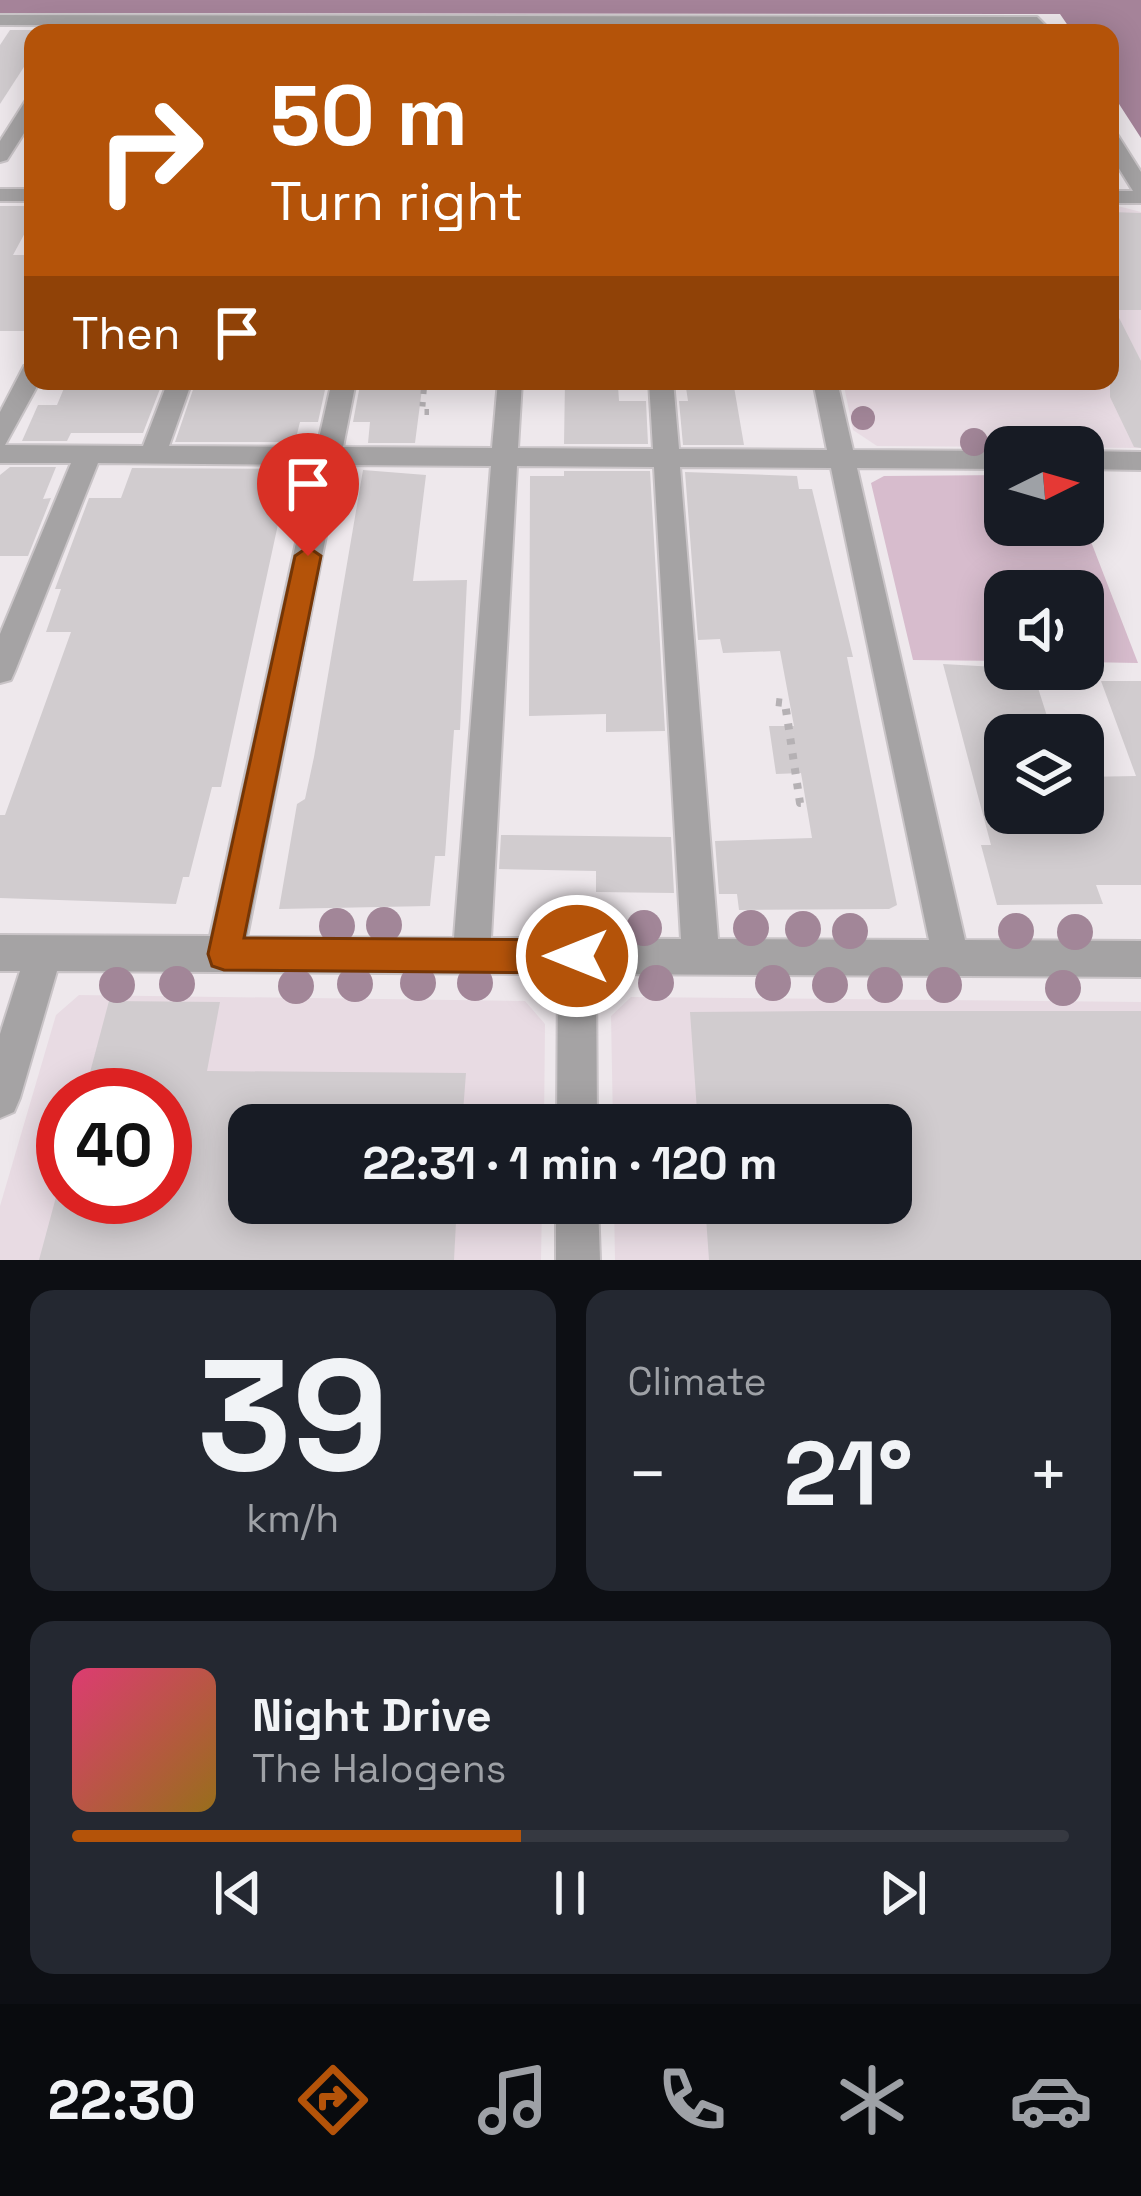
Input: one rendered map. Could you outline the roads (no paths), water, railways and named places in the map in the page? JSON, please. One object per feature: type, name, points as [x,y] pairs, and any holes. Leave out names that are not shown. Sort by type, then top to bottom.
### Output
[{"type":"street","points":[[0,20],[47,24]]},
{"type":"street","points":[[921,24],[1038,24]]},
{"type":"street","points":[[0,156],[24,118]]},
{"type":"street","points":[[1119,153],[1141,188]]},
{"type":"street","points":[[0,438],[24,389]]},
{"type":"street","points":[[153,455],[177,390]]},
{"type":"street","points":[[224,954],[342,390]]},
{"type":"street","points":[[471,956],[510,390]]},
{"type":"street","points":[[662,390],[701,957]]},
{"type":"street","points":[[827,390],[951,958]]},
{"type":"street","points":[[0,454],[984,460]]},
{"type":"street","points":[[0,671],[88,455]]},
{"type":"street","points":[[1104,460],[1141,460]]},
{"type":"street","points":[[0,953],[1141,959]]},
{"type":"street","points":[[0,1098],[44,953]]},
{"type":"street","points":[[577,956],[577,1104]]},
{"type":"street","points":[[577,1224],[578,1260]]}]
